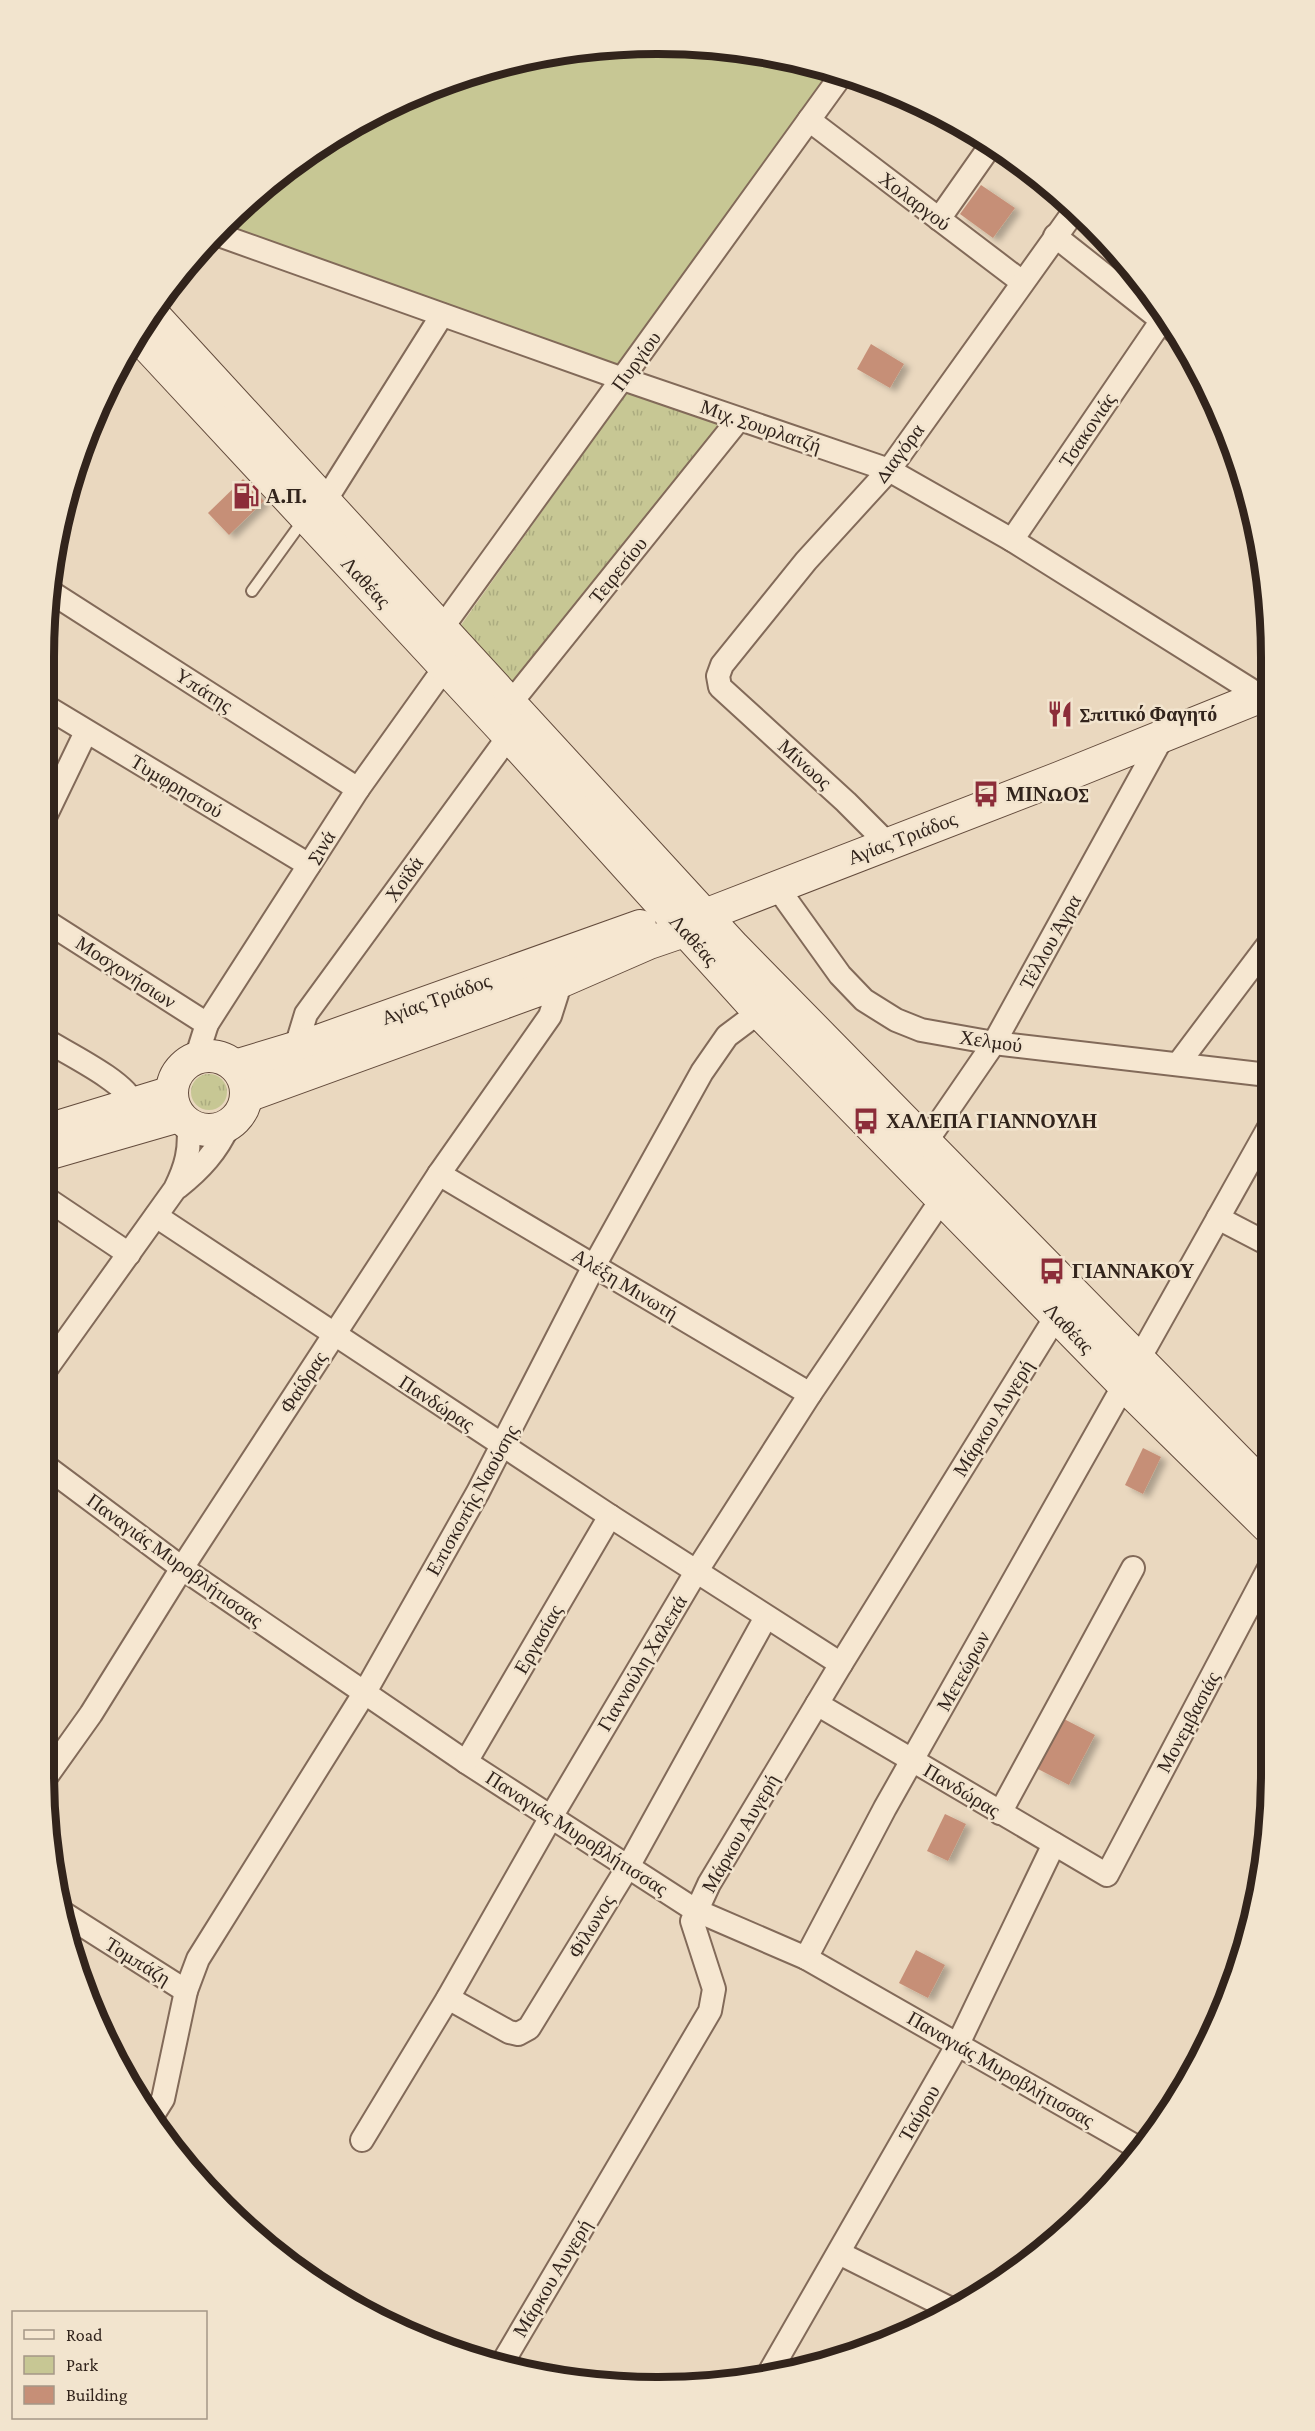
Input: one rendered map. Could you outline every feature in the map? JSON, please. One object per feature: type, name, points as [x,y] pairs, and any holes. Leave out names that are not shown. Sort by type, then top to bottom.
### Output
[{"type":"street","name":"Πυργίου","points":[[444,647],[623,379],[837,82]]},
{"type":"street","name":"Χολαργού","points":[[809,120],[1022,282]]},
{"type":"street","points":[[939,219],[986,152]]},
{"type":"street","name":"Διαγόρα","points":[[720,687],[718,676],[722,665],[806,561],[889,470],[1069,217]]},
{"type":"street","points":[[1055,236],[1154,315]]},
{"type":"street","name":"Μιχ. Σουρλατζή","points":[[225,237],[623,379],[889,470],[1012,540],[1261,695]]},
{"type":"street","points":[[316,509],[442,315]]},
{"type":"street","name":"Λαθέας","points":[[157,320],[316,509],[510,719],[688,920],[759,1012],[1057,1315],[1131,1372],[1261,1485]]},
{"type":"street","name":"Τσακονιάς","points":[[1012,540],[1164,331]]},
{"type":"street","name":"Λαθέας","points":[[144,342],[316,509]]},
{"type":"street","name":"Τειρεσίου","points":[[510,719],[739,419]]},
{"type":"street","name":"Υπάτης","points":[[57,596],[358,789]]},
{"type":"street","name":"Σινά","points":[[202,1056],[200,1046],[207,1024],[358,789],[444,647]]},
{"type":"street","name":"Μίνωος","points":[[720,687],[846,802],[887,843]]},
{"type":"street","name":"Αγίας Τριάδος","points":[[235,1066],[300,1047],[688,920],[1261,699]]},
{"type":"street","name":"Τυμφρηστού","points":[[54,712],[309,865]]},
{"type":"street","name":"Χοϊδά","points":[[300,1047],[299,1037],[306,1014],[510,719]]},
{"type":"street","points":[[54,798],[86,732]]},
{"type":"street","name":"Τέλλου Άγρα","points":[[926,1142],[994,1043],[1163,736]]},
{"type":"street","name":"Χελμού","points":[[777,887],[840,975],[864,1000],[896,1020],[921,1030],[994,1043],[1261,1074]]},
{"type":"street","name":"Λαθέας","points":[[688,920],[734,947],[926,1142],[1261,1519]]},
{"type":"street","name":"Αγίας Τριάδος","points":[[247,1096],[555,984],[649,944],[688,920]]},
{"type":"street","name":"Μοσχονήσιων","points":[[54,926],[207,1024]]},
{"type":"street","points":[[1178,1064],[1261,955]]},
{"type":"street","name":"Φαίδρας","points":[[54,1766],[91,1714],[182,1568],[439,1174],[550,1016],[557,994],[555,984]]},
{"type":"street","name":"Επισκοπής Ναούσης","points":[[156,2109],[163,2098],[186,1991],[198,1959],[365,1692],[502,1445],[594,1266],[702,1072],[727,1036],[759,1012]]},
{"type":"street","points":[[54,1045],[119,1085],[131,1097],[133,1103]]},
{"type":"street","points":[[54,1358],[175,1189],[183,1174],[188,1156],[174,1079],[190,1060],[202,1056],[220,1057],[235,1066],[246,1085],[247,1096],[242,1112],[229,1125],[216,1150],[204,1165],[175,1189]]},
{"type":"street","points":[[54,1128],[133,1103],[180,1110],[197,1129],[208,1131],[229,1125]]},
{"type":"street","points":[[54,1152],[180,1110]]},
{"type":"street","name":"Μετεώρων","points":[[806,1958],[912,1760],[1261,1141]]},
{"type":"street","name":"Αλέξη Μινωτή","points":[[439,1174],[810,1394]]},
{"type":"street","name":"Γιαννούλη Χαλεπά","points":[[362,2140],[448,1998],[551,1816],[696,1572],[810,1394],[942,1199]]},
{"type":"street","points":[[54,1204],[129,1254]]},
{"type":"street","name":"Πανδώρας","points":[[156,1216],[333,1335],[841,1664]]},
{"type":"street","points":[[1218,1218],[1261,1240]]},
{"type":"street","name":"Μάρκου Αυγερή","points":[[506,2357],[710,2011],[714,1989],[692,1921],[695,1910],[841,1664],[1057,1315]]},
{"type":"street","name":"Παναγιάς Μυροβλήτισσας","points":[[54,1472],[182,1568],[466,1762],[695,1910],[806,1958],[1133,2145]]},
{"type":"street","name":"Εργασίας","points":[[466,1762],[610,1516]]},
{"type":"street","points":[[1000,1812],[1133,1568]]},
{"type":"street","name":"Μονεμβασιάς","points":[[1107,1875],[1261,1583]]},
{"type":"street","name":"Φίλωνος","points":[[448,1998],[509,2032],[518,2034],[529,2028],[628,1865],[766,1617]]},
{"type":"street","name":"Πανδώρας","points":[[817,1704],[1107,1875]]},
{"type":"street","name":"Ταύρου","points":[[774,2365],[958,2044],[1054,1844]]},
{"type":"street","name":"Τομπάζη","points":[[72,1919],[186,1991]]},
{"type":"street","points":[[839,2253],[943,2305]]},
{"type":"lane","points":[[252,591],[316,509]]},
{"type":"green space","points":[[658,54],[736,59],[825,78],[618,365],[233,229],[290,179],[356,135],[427,100],[501,75],[579,59]]},
{"type":"green space","points":[[627,392],[722,425],[511,689],[459,628]]},
{"type":"green space","points":[[209,1074],[222,1079],[227,1092],[222,1105],[209,1110],[196,1105],[191,1092],[196,1079]]},
{"type":"building","points":[[981,185],[1015,208],[993,238],[960,214]]},
{"type":"building","points":[[871,344],[904,364],[890,388],[857,369]]},
{"type":"building","points":[[243,479],[264,501],[229,535],[208,513]]},
{"type":"building","points":[[1143,1448],[1161,1457],[1143,1494],[1125,1485]]},
{"type":"building","points":[[1064,1719],[1095,1735],[1069,1785],[1038,1769]]},
{"type":"building","points":[[945,1814],[966,1824],[948,1861],[927,1851]]},
{"type":"building","points":[[916,1950],[945,1965],[928,1998],[899,1983]]},
{"type":"place","name":"Α.Π.","points":[[246,496]]},
{"type":"place","name":"Σπιτικό Φαγητό","points":[[1060,714]]},
{"type":"place","name":"ΜΙΝΩΟΣ","points":[[986,794]]},
{"type":"place","name":"ΧΑΛΕΠΑ ΓΙΑΝΝΟΥΛΗ","points":[[866,1121]]},
{"type":"place","name":"ΓΙΑΝΝΑΚΟΥ","points":[[1052,1271]]}]
